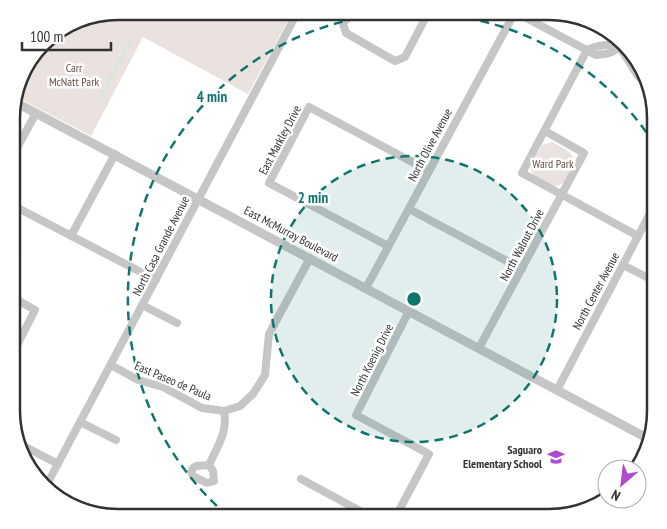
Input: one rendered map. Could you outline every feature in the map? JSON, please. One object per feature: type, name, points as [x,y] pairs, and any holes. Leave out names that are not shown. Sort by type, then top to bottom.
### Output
[{"type":"street","name":"North Casa Grande Avenue","points":[[49,481],[293,20]]},
{"type":"street","points":[[345,20],[343,24],[346,33],[395,60],[405,57],[424,20]]},
{"type":"street","name":"North Olive Avenue","points":[[366,288],[511,20]]},
{"type":"street","points":[[530,20],[596,56],[611,53],[617,47]]},
{"type":"street","points":[[587,50],[522,174],[638,236]]},
{"type":"street","name":"East McMurray Boulevard","points":[[21,105],[644,436]]},
{"type":"street","name":"East Markley Drive","points":[[388,246],[269,183],[309,107],[429,171]]},
{"type":"street","points":[[20,142],[36,113]]},
{"type":"street","name":"North Walnut Drive","points":[[478,348],[584,153],[545,132]]},
{"type":"street","points":[[70,236],[115,154]]},
{"type":"street","points":[[20,209],[156,280]]},
{"type":"street","points":[[408,209],[522,269]]},
{"type":"street","name":"North Center Avenue","points":[[557,390],[647,219]]},
{"type":"street","name":"East Paseo de Paula","points":[[110,365],[138,380],[162,387],[202,408],[224,410],[240,406],[254,394],[265,375],[269,334],[310,258]]},
{"type":"street","points":[[623,265],[647,277]]},
{"type":"street","points":[[20,302],[35,310],[20,339]]},
{"type":"street","points":[[142,305],[177,324]]},
{"type":"street","name":"North Koenig Drive","points":[[401,509],[429,454],[356,415],[409,311]]},
{"type":"street","points":[[209,464],[226,429],[224,410]]},
{"type":"street","points":[[80,422],[116,440]]},
{"type":"street","points":[[26,447],[58,464]]},
{"type":"street","points":[[301,480],[356,509]]},
{"type":"green space","name":"Carr McNatt Park","points":[[118,20],[288,20],[248,94],[143,37],[91,136],[22,100],[27,80],[40,58],[53,44],[69,33],[92,23]]},
{"type":"green space","name":"Ward Park","points":[[552,142],[567,150],[573,157],[572,166],[565,181],[556,186],[541,182],[533,175],[531,170],[532,163],[542,145]]},
{"type":"waterway","points":[[101,97],[130,41]]},
{"type":"place","name":"Saguaro Elementary School","points":[[556,457]]}]
